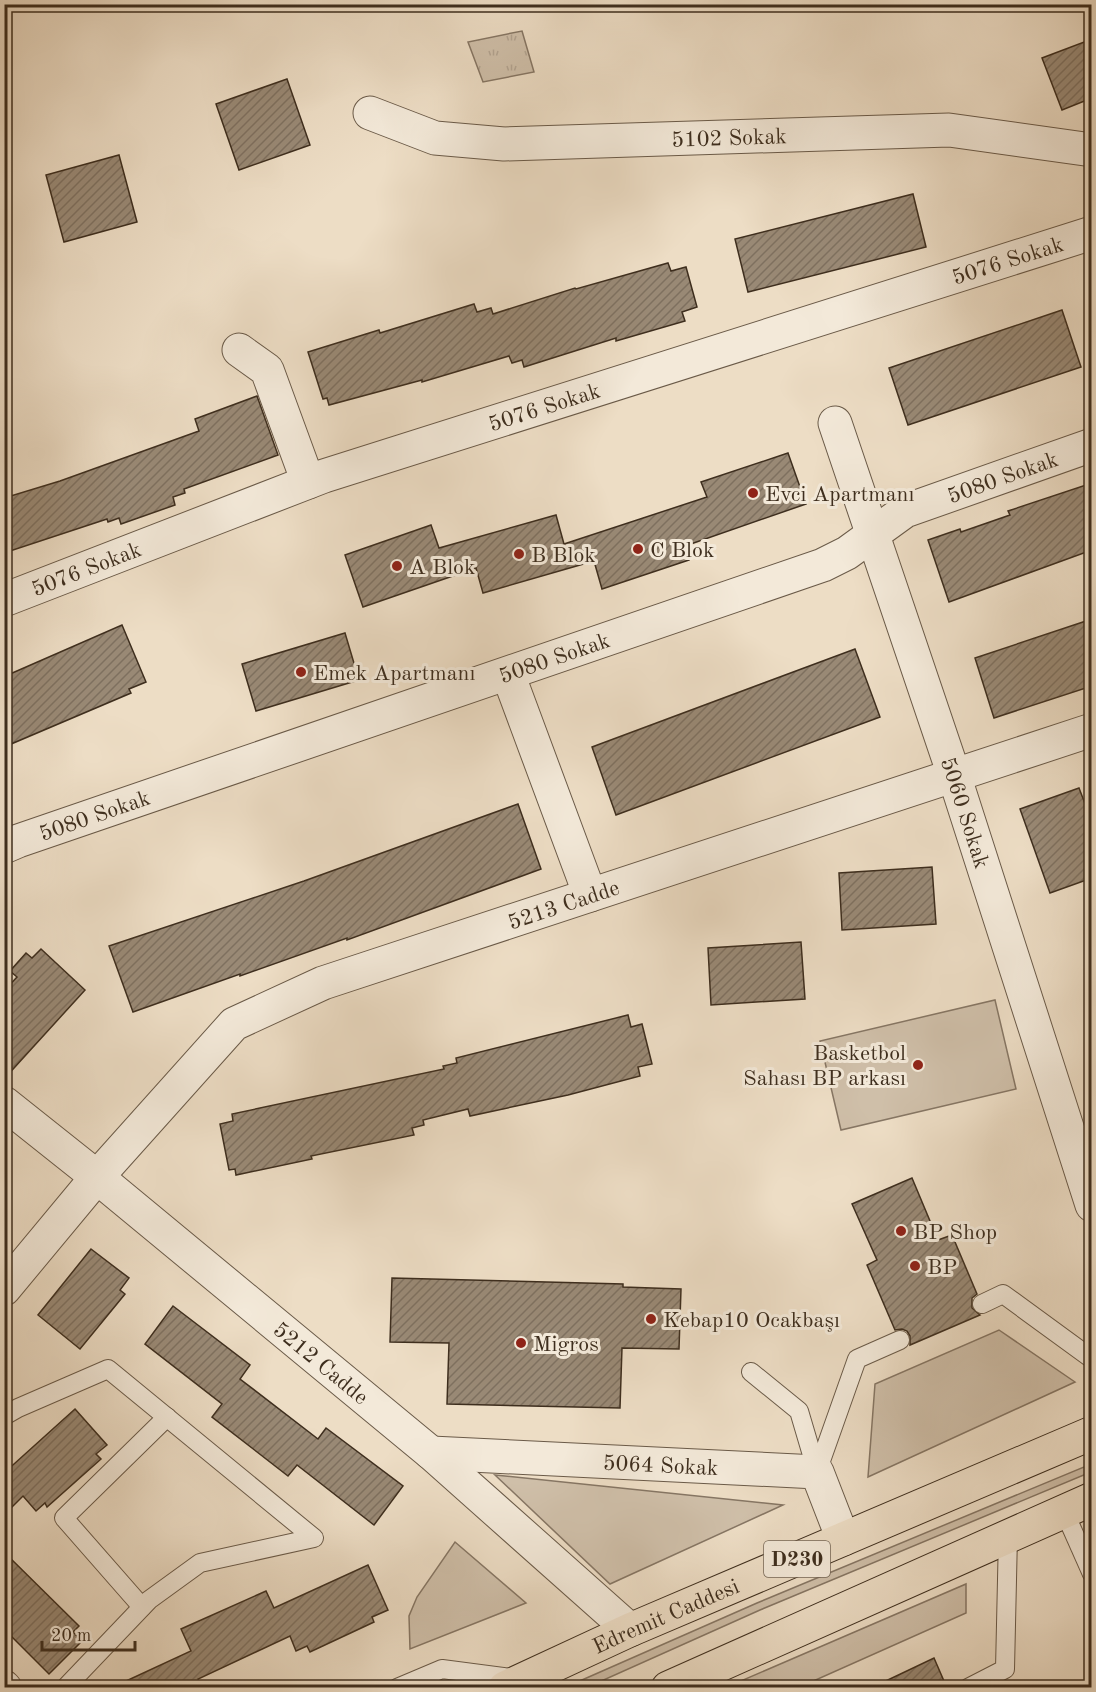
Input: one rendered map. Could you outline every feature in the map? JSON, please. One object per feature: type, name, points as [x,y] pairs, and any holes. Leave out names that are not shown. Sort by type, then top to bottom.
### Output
[{"type":"highway","name":"Edremit Caddesi","points":[[514,1683],[630,1630],[1092,1433]]},
{"type":"highway","points":[[672,1687],[1078,1505]]},
{"type":"street","name":"5102 Sokak","points":[[370,113],[435,138],[504,144],[950,130],[1092,150]]},
{"type":"street","name":"5076 Sokak","points":[[4,600],[308,482],[1092,233]]},
{"type":"street","points":[[239,350],[267,370],[308,482]]},
{"type":"street","name":"5060 Sokak","points":[[836,423],[954,775],[1092,1205]]},
{"type":"street","name":"5080 Sokak","points":[[4,848],[18,841],[823,565],[847,553],[905,511],[1092,444]]},
{"type":"street","points":[[508,674],[590,895]]},
{"type":"street","name":"5213 Cadde","points":[[4,1289],[98,1177],[234,1024],[323,983],[1092,730]]},
{"type":"street","name":"5212 Cadde","points":[[4,1103],[98,1177],[431,1453],[630,1630]]},
{"type":"street","name":"5064 Sokak","points":[[431,1453],[817,1472]]},
{"type":"street","points":[[817,1472],[843,1539]]},
{"type":"lane","points":[[982,1304],[1003,1294],[1092,1359]]},
{"type":"lane","points":[[817,1472],[857,1359],[900,1340]]},
{"type":"lane","points":[[4,1416],[108,1369],[314,1538],[200,1563],[149,1600],[65,1688]]},
{"type":"lane","points":[[751,1372],[799,1411],[817,1472]]},
{"type":"lane","points":[[142,1607],[64,1518],[167,1417]]},
{"type":"lane","points":[[1078,1505],[1092,1574]]},
{"type":"lane","points":[[968,1688],[1005,1669],[1008,1535]]},
{"type":"lane","points":[[397,1688],[442,1668],[514,1683]]},
{"type":"green space","points":[[522,31],[534,72],[483,82],[468,42]]},
{"type":"green space","name":"Basketbol Sahası BP arkası","points":[[995,1000],[1016,1089],[841,1130],[820,1041]]},
{"type":"green space","points":[[999,1330],[1075,1382],[868,1477],[875,1384]]},
{"type":"green space","points":[[1091,1464],[1091,1472],[760,1610],[588,1687],[566,1687],[757,1603]]},
{"type":"green space","points":[[495,1475],[783,1505],[610,1584]]},
{"type":"green space","points":[[455,1542],[526,1603],[410,1649],[409,1616],[417,1597]]},
{"type":"green space","points":[[966,1584],[966,1613],[800,1687],[750,1687],[736,1683]]},
{"type":"building","points":[[1092,39],[1092,98],[1062,110],[1042,58]]},
{"type":"building","points":[[287,79],[310,145],[239,170],[216,104]]},
{"type":"building","points":[[119,155],[137,222],[64,242],[46,175]]},
{"type":"building","points":[[913,194],[926,247],[748,292],[735,239]]},
{"type":"building","points":[[668,263],[671,271],[686,267],[697,307],[682,312],[685,321],[616,341],[616,338],[524,367],[522,360],[512,363],[509,356],[422,382],[422,380],[329,405],[327,398],[323,399],[308,352],[474,304],[477,312],[491,308],[493,314],[575,288]]},
{"type":"building","points":[[1062,310],[1081,367],[908,425],[889,368]]},
{"type":"building","points":[[257,396],[278,455],[184,489],[185,493],[173,497],[175,505],[121,524],[119,518],[108,522],[107,519],[4,553],[4,498],[60,481],[199,431],[195,419]]},
{"type":"building","points":[[788,453],[806,504],[685,546],[689,560],[602,589],[594,561],[483,593],[476,568],[363,607],[345,555],[431,525],[439,548],[556,515],[564,544],[707,497],[701,482]]},
{"type":"building","points":[[1092,483],[1092,550],[949,602],[928,540],[960,529],[961,532],[1010,515],[1008,511]]},
{"type":"building","points":[[1086,621],[1092,637],[1092,686],[994,718],[975,658]]},
{"type":"building","points":[[122,625],[146,682],[129,689],[131,693],[4,747],[4,682],[11,679],[10,674]]},
{"type":"building","name":"Emek Apartmanı","points":[[345,633],[359,680],[256,711],[242,664]]},
{"type":"building","points":[[855,649],[880,717],[616,815],[592,747]]},
{"type":"building","points":[[1079,788],[1092,822],[1092,878],[1050,893],[1020,809]]},
{"type":"building","points":[[518,804],[541,869],[347,940],[347,938],[133,1012],[109,946],[304,881]]},
{"type":"building","points":[[932,867],[936,924],[842,930],[839,873]]},
{"type":"building","points":[[801,942],[805,999],[711,1005],[708,948]]},
{"type":"building","points":[[41,949],[85,990],[4,1079],[4,991],[17,977],[10,971],[26,953],[32,958]]},
{"type":"building","points":[[628,1015],[631,1027],[642,1024],[652,1064],[638,1067],[640,1076],[568,1095],[470,1116],[468,1109],[423,1120],[424,1125],[412,1128],[414,1135],[311,1156],[312,1159],[236,1175],[235,1169],[229,1170],[220,1124],[233,1121],[232,1114],[444,1069],[443,1066],[457,1063],[456,1058]]},
{"type":"building","points":[[912,1178],[938,1240],[952,1235],[977,1294],[972,1298],[972,1308],[980,1315],[910,1345],[910,1336],[907,1331],[895,1330],[867,1265],[877,1260],[852,1204]]},
{"type":"building","points":[[91,1249],[129,1278],[120,1290],[125,1294],[80,1349],[38,1315]]},
{"type":"building","name":"Migros","points":[[392,1278],[623,1284],[623,1287],[681,1289],[679,1349],[622,1348],[620,1408],[447,1404],[449,1343],[390,1342]]},
{"type":"building","points":[[173,1306],[250,1365],[240,1379],[318,1439],[326,1428],[403,1486],[374,1525],[297,1465],[288,1476],[212,1417],[222,1404],[145,1344]]},
{"type":"building","points":[[75,1409],[107,1445],[96,1454],[101,1459],[47,1507],[45,1503],[36,1511],[23,1496],[4,1515],[4,1473]]},
{"type":"building","points":[[4,1552],[79,1626],[73,1632],[82,1641],[49,1674],[4,1629]]},
{"type":"building","points":[[368,1565],[388,1610],[372,1617],[374,1622],[310,1652],[307,1646],[296,1651],[290,1636],[198,1679],[202,1688],[111,1688],[191,1651],[181,1629],[266,1591],[274,1608]]},
{"type":"building","points":[[934,1658],[947,1688],[871,1688]]},
{"type":"place","name":"Evci Apartmanı","points":[[753,493]]},
{"type":"place","name":"C Blok","points":[[638,549]]},
{"type":"place","name":"B Blok","points":[[519,554]]},
{"type":"place","name":"A Blok","points":[[397,566]]},
{"type":"place","name":"Emek Apartmanı","points":[[301,672]]},
{"type":"place","name":"Basketbol Sahası BP arkası","points":[[918,1065]]},
{"type":"place","name":"BP Shop","points":[[901,1231]]},
{"type":"place","name":"BP","points":[[915,1266]]},
{"type":"place","name":"Kebap10 Ocakbaşı","points":[[651,1319]]},
{"type":"place","name":"Migros","points":[[521,1343]]}]
